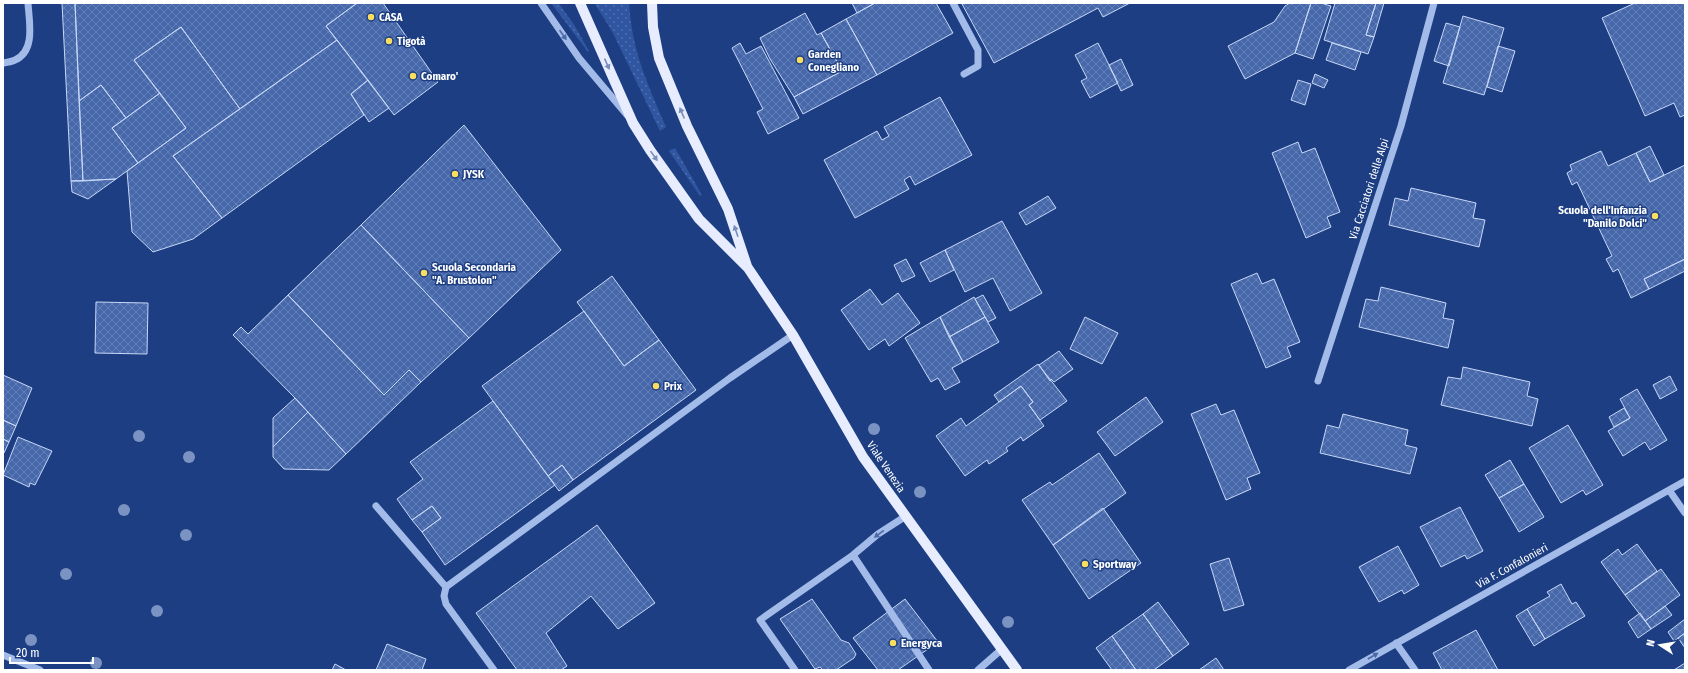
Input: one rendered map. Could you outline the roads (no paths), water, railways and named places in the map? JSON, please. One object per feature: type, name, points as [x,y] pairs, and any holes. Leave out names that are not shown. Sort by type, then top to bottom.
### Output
[{"type":"main road","points":[[580,3],[633,123],[699,220],[748,268]]},
{"type":"main road","points":[[652,3],[653,27],[659,58],[687,126],[728,209],[748,268]]},
{"type":"main road","name":"Viale Venezia","points":[[748,268],[793,335],[863,457],[1017,670]]},
{"type":"street","points":[[3,63],[15,60],[24,53],[28,45],[30,33],[28,3]]},
{"type":"street","points":[[541,3],[579,58],[633,123]]},
{"type":"street","points":[[953,3],[978,50],[978,66],[964,74]]},
{"type":"street","name":"Via Cacciatori delle Alpi","points":[[1318,380],[1401,126],[1434,3]]},
{"type":"street","points":[[494,670],[446,604],[444,596],[446,587],[730,378],[793,335]]},
{"type":"street","name":"Via F. Confalonieri","points":[[1349,670],[1685,481]]},
{"type":"street","points":[[1669,490],[1685,513]]},
{"type":"street","points":[[376,506],[446,587]]},
{"type":"street","points":[[794,670],[760,620],[853,555],[878,534],[906,516]]},
{"type":"street","points":[[853,555],[929,670]]},
{"type":"street","points":[[1396,643],[1415,670]]},
{"type":"street","points":[[978,670],[1002,649]]},
{"type":"street","points":[[3,655],[40,670]]},
{"type":"place","name":"CASA","points":[[371,17]]},
{"type":"place","name":"Tigotà","points":[[389,41]]},
{"type":"place","name":"Garden Conegliano","points":[[800,60]]},
{"type":"place","name":"Comaro'","points":[[413,76]]},
{"type":"place","name":"JYSK","points":[[455,174]]},
{"type":"place","name":"Scuola dell'Infanzia \"Danilo Dolci\"","points":[[1655,216]]},
{"type":"place","name":"Scuola Secondaria \"A. Brustolon\"","points":[[424,273]]},
{"type":"place","name":"Prix","points":[[656,386]]},
{"type":"place","name":"Sportway","points":[[1085,564]]},
{"type":"place","name":"Energyca","points":[[893,643]]}]
